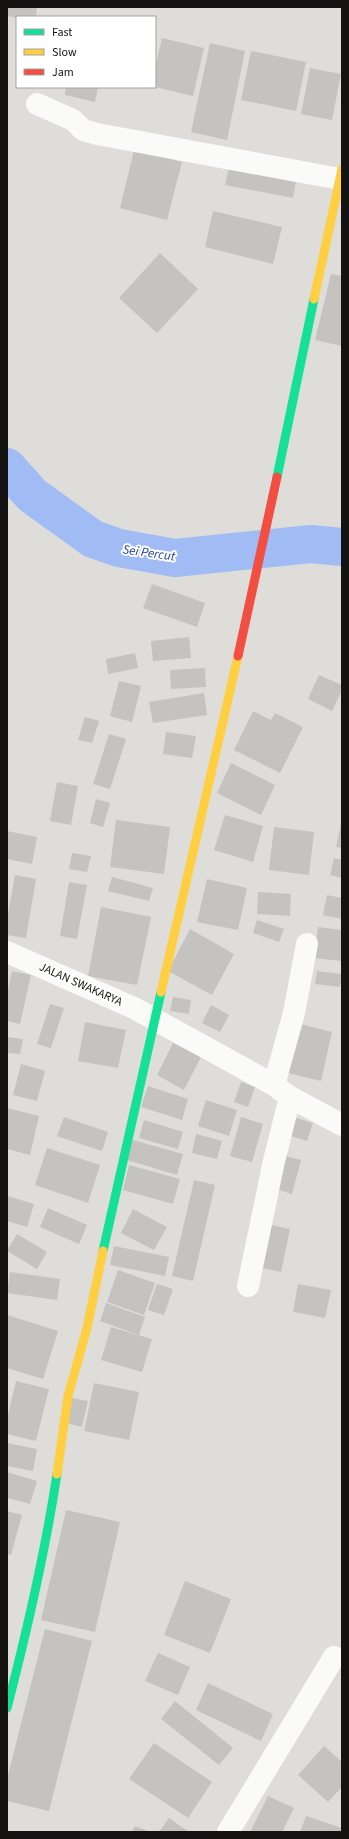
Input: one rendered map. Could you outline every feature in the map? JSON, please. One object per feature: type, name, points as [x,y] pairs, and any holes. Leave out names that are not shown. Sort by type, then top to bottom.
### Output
[{"type":"street","points":[[7,1708],[27,1629],[50,1512],[68,1396],[87,1328],[110,1219],[244,630],[285,440],[335,227],[341,174],[97,134],[83,130],[73,120],[37,104]]},
{"type":"street","points":[[248,1286],[274,1160],[282,1091],[294,1013],[307,944]]},
{"type":"street","name":"JALAN SWAKARYA","points":[[7,952],[87,986],[155,1020],[342,1124]]},
{"type":"street","points":[[228,1832],[334,1657]]},
{"type":"building","points":[[7,7],[37,7],[36,16],[16,16],[16,18],[7,16]]},
{"type":"building","points":[[162,38],[204,48],[193,96],[156,87],[156,65]]},
{"type":"building","points":[[210,43],[245,51],[227,140],[191,132]]},
{"type":"building","points":[[251,51],[306,62],[296,111],[241,100]]},
{"type":"building","points":[[310,68],[341,74],[332,120],[301,114]]},
{"type":"building","points":[[66,88],[98,88],[95,102],[65,95]]},
{"type":"building","points":[[134,150],[182,162],[167,220],[120,208]]},
{"type":"building","points":[[230,162],[297,175],[293,198],[225,185]]},
{"type":"building","points":[[213,211],[282,227],[273,264],[205,247]]},
{"type":"building","points":[[160,253],[198,289],[157,333],[119,298]]},
{"type":"building","points":[[331,274],[342,276],[342,346],[315,340]]},
{"type":"building","points":[[152,584],[205,603],[197,627],[143,608]]},
{"type":"building","points":[[189,637],[191,658],[153,661],[151,641]]},
{"type":"building","points":[[135,653],[138,668],[108,674],[106,659]]},
{"type":"building","points":[[205,668],[206,687],[171,689],[170,670]]},
{"type":"building","points":[[319,675],[342,685],[342,690],[332,711],[308,699]]},
{"type":"building","points":[[119,681],[141,686],[132,722],[110,716]]},
{"type":"building","points":[[204,693],[207,715],[153,723],[149,702]]},
{"type":"building","points":[[253,711],[271,720],[275,713],[303,727],[280,773],[234,750]]},
{"type":"building","points":[[85,717],[99,721],[92,743],[78,740]]},
{"type":"building","points":[[166,732],[196,736],[192,758],[163,754]]},
{"type":"building","points":[[109,734],[126,739],[110,789],[93,784]]},
{"type":"building","points":[[231,763],[275,785],[261,815],[217,793]]},
{"type":"building","points":[[57,782],[78,786],[71,825],[50,821]]},
{"type":"building","points":[[96,799],[110,803],[103,827],[90,823]]},
{"type":"building","points":[[225,815],[263,826],[253,862],[214,850]]},
{"type":"building","points":[[116,820],[170,827],[164,874],[110,867]]},
{"type":"building","points":[[342,824],[342,848],[336,847]]},
{"type":"building","points":[[274,827],[314,832],[309,875],[269,870]]},
{"type":"building","points":[[7,831],[37,837],[32,864],[7,859]]},
{"type":"building","points":[[72,853],[91,856],[87,872],[69,869]]},
{"type":"building","points":[[334,858],[342,860],[342,878],[330,875]]},
{"type":"building","points":[[15,875],[36,879],[26,938],[7,935],[7,919]]},
{"type":"building","points":[[112,877],[153,888],[149,901],[108,891]]},
{"type":"building","points":[[207,879],[247,888],[238,930],[197,922]]},
{"type":"building","points":[[69,882],[87,885],[77,939],[60,936]]},
{"type":"building","points":[[258,892],[291,894],[290,916],[257,914]]},
{"type":"building","points":[[327,895],[342,898],[342,919],[323,915]]},
{"type":"building","points":[[101,907],[151,917],[137,985],[88,976]]},
{"type":"building","points":[[257,920],[284,929],[279,942],[253,933]]},
{"type":"building","points":[[318,927],[342,930],[342,961],[314,958]]},
{"type":"building","points":[[190,929],[234,954],[212,995],[168,971]]},
{"type":"building","points":[[12,971],[31,975],[20,1024],[7,1021],[7,994]]},
{"type":"building","points":[[317,971],[342,974],[340,987],[315,984]]},
{"type":"building","points":[[173,997],[191,1000],[189,1014],[170,1011]]},
{"type":"building","points":[[50,1004],[64,1008],[51,1048],[37,1044]]},
{"type":"building","points":[[211,1005],[229,1015],[220,1032],[202,1023]]},
{"type":"building","points":[[85,1022],[126,1030],[118,1068],[78,1061]]},
{"type":"building","points":[[300,1024],[332,1032],[321,1081],[288,1073]]},
{"type":"building","points":[[7,1037],[23,1039],[20,1054],[7,1053]]},
{"type":"building","points":[[173,1043],[201,1057],[184,1090],[157,1075]]},
{"type":"building","points":[[21,1064],[45,1071],[37,1101],[13,1095]]},
{"type":"building","points":[[241,1082],[255,1087],[248,1107],[234,1102]]},
{"type":"building","points":[[148,1086],[188,1099],[182,1120],[141,1107]]},
{"type":"building","points":[[206,1100],[237,1110],[229,1136],[198,1126]]},
{"type":"building","points":[[7,1108],[39,1116],[30,1155],[7,1149]]},
{"type":"building","points":[[287,1115],[313,1123],[307,1141],[281,1133]]},
{"type":"building","points":[[64,1117],[108,1132],[102,1151],[57,1136]]},
{"type":"building","points":[[241,1117],[263,1124],[252,1162],[230,1156]]},
{"type":"building","points":[[144,1120],[183,1132],[178,1149],[139,1138]]},
{"type":"building","points":[[196,1134],[222,1141],[217,1159],[192,1153]]},
{"type":"building","points":[[133,1140],[183,1154],[177,1175],[127,1160]]},
{"type":"building","points":[[47,1148],[100,1165],[88,1203],[35,1185]]},
{"type":"building","points":[[282,1155],[301,1160],[292,1194],[272,1188]]},
{"type":"building","points":[[129,1165],[180,1179],[173,1204],[123,1190]]},
{"type":"building","points":[[194,1180],[215,1185],[193,1281],[172,1276]]},
{"type":"building","points":[[7,1196],[34,1204],[27,1227],[7,1221]]},
{"type":"building","points":[[48,1208],[87,1225],[79,1244],[40,1227]]},
{"type":"building","points":[[133,1209],[167,1227],[154,1250],[121,1233]]},
{"type":"building","points":[[271,1225],[290,1229],[281,1272],[262,1268]]},
{"type":"building","points":[[17,1234],[47,1252],[37,1269],[7,1251]]},
{"type":"building","points":[[114,1246],[169,1257],[165,1276],[110,1265]]},
{"type":"building","points":[[118,1270],[155,1283],[144,1315],[107,1302]]},
{"type":"building","points":[[10,1272],[60,1279],[57,1300],[7,1293]]},
{"type":"building","points":[[157,1284],[173,1289],[164,1315],[148,1310]]},
{"type":"building","points":[[298,1284],[331,1290],[325,1318],[293,1312]]},
{"type":"building","points":[[106,1303],[145,1317],[139,1335],[100,1321]]},
{"type":"building","points":[[7,1315],[58,1331],[43,1379],[7,1368]]},
{"type":"building","points":[[111,1327],[152,1339],[142,1372],[101,1360]]},
{"type":"building","points":[[16,1381],[49,1389],[36,1441],[7,1434],[7,1419]]},
{"type":"building","points":[[94,1383],[139,1392],[129,1440],[84,1431]]},
{"type":"building","points":[[72,1398],[88,1401],[82,1427],[66,1423]]},
{"type":"building","points":[[7,1443],[37,1449],[33,1471],[7,1466]]},
{"type":"building","points":[[7,1472],[37,1481],[30,1504],[7,1498]]},
{"type":"building","points":[[66,1510],[120,1522],[95,1632],[41,1620]]},
{"type":"building","points":[[7,1511],[22,1515],[11,1555],[7,1554]]},
{"type":"building","points":[[185,1581],[231,1599],[210,1653],[164,1635]]},
{"type":"building","points":[[45,1629],[92,1641],[49,1811],[7,1801],[7,1779]]},
{"type":"building","points":[[158,1653],[190,1667],[178,1695],[145,1681]]},
{"type":"building","points":[[208,1683],[273,1714],[261,1741],[196,1710]]},
{"type":"building","points":[[175,1701],[233,1748],[219,1765],[161,1719]]},
{"type":"building","points":[[154,1743],[212,1782],[188,1818],[129,1779]]},
{"type":"building","points":[[324,1746],[342,1762],[342,1787],[328,1802],[298,1775]]},
{"type":"building","points":[[268,1796],[294,1808],[282,1832],[250,1832]]},
{"type":"building","points":[[306,1816],[342,1828],[342,1832],[300,1832]]},
{"type":"building","points":[[169,1818],[189,1832],[159,1832]]},
{"type":"building","points":[[135,1826],[151,1832],[132,1832]]},
{"type":"waterway","name":"Sei Percut","points":[[7,467],[32,495],[93,539],[119,548],[175,558],[311,544],[342,547]]},
{"type":"traffic: fast","points":[[277,477],[314,299]]},
{"type":"traffic: fast","points":[[103,1251],[161,992]]},
{"type":"traffic: fast","points":[[7,1708],[35,1592],[57,1474]]},
{"type":"traffic: slow","points":[[314,299],[342,169]]},
{"type":"traffic: slow","points":[[161,992],[238,656]]},
{"type":"traffic: slow","points":[[57,1474],[68,1396],[87,1328],[103,1251]]},
{"type":"traffic: jam","points":[[238,656],[277,477]]}]
